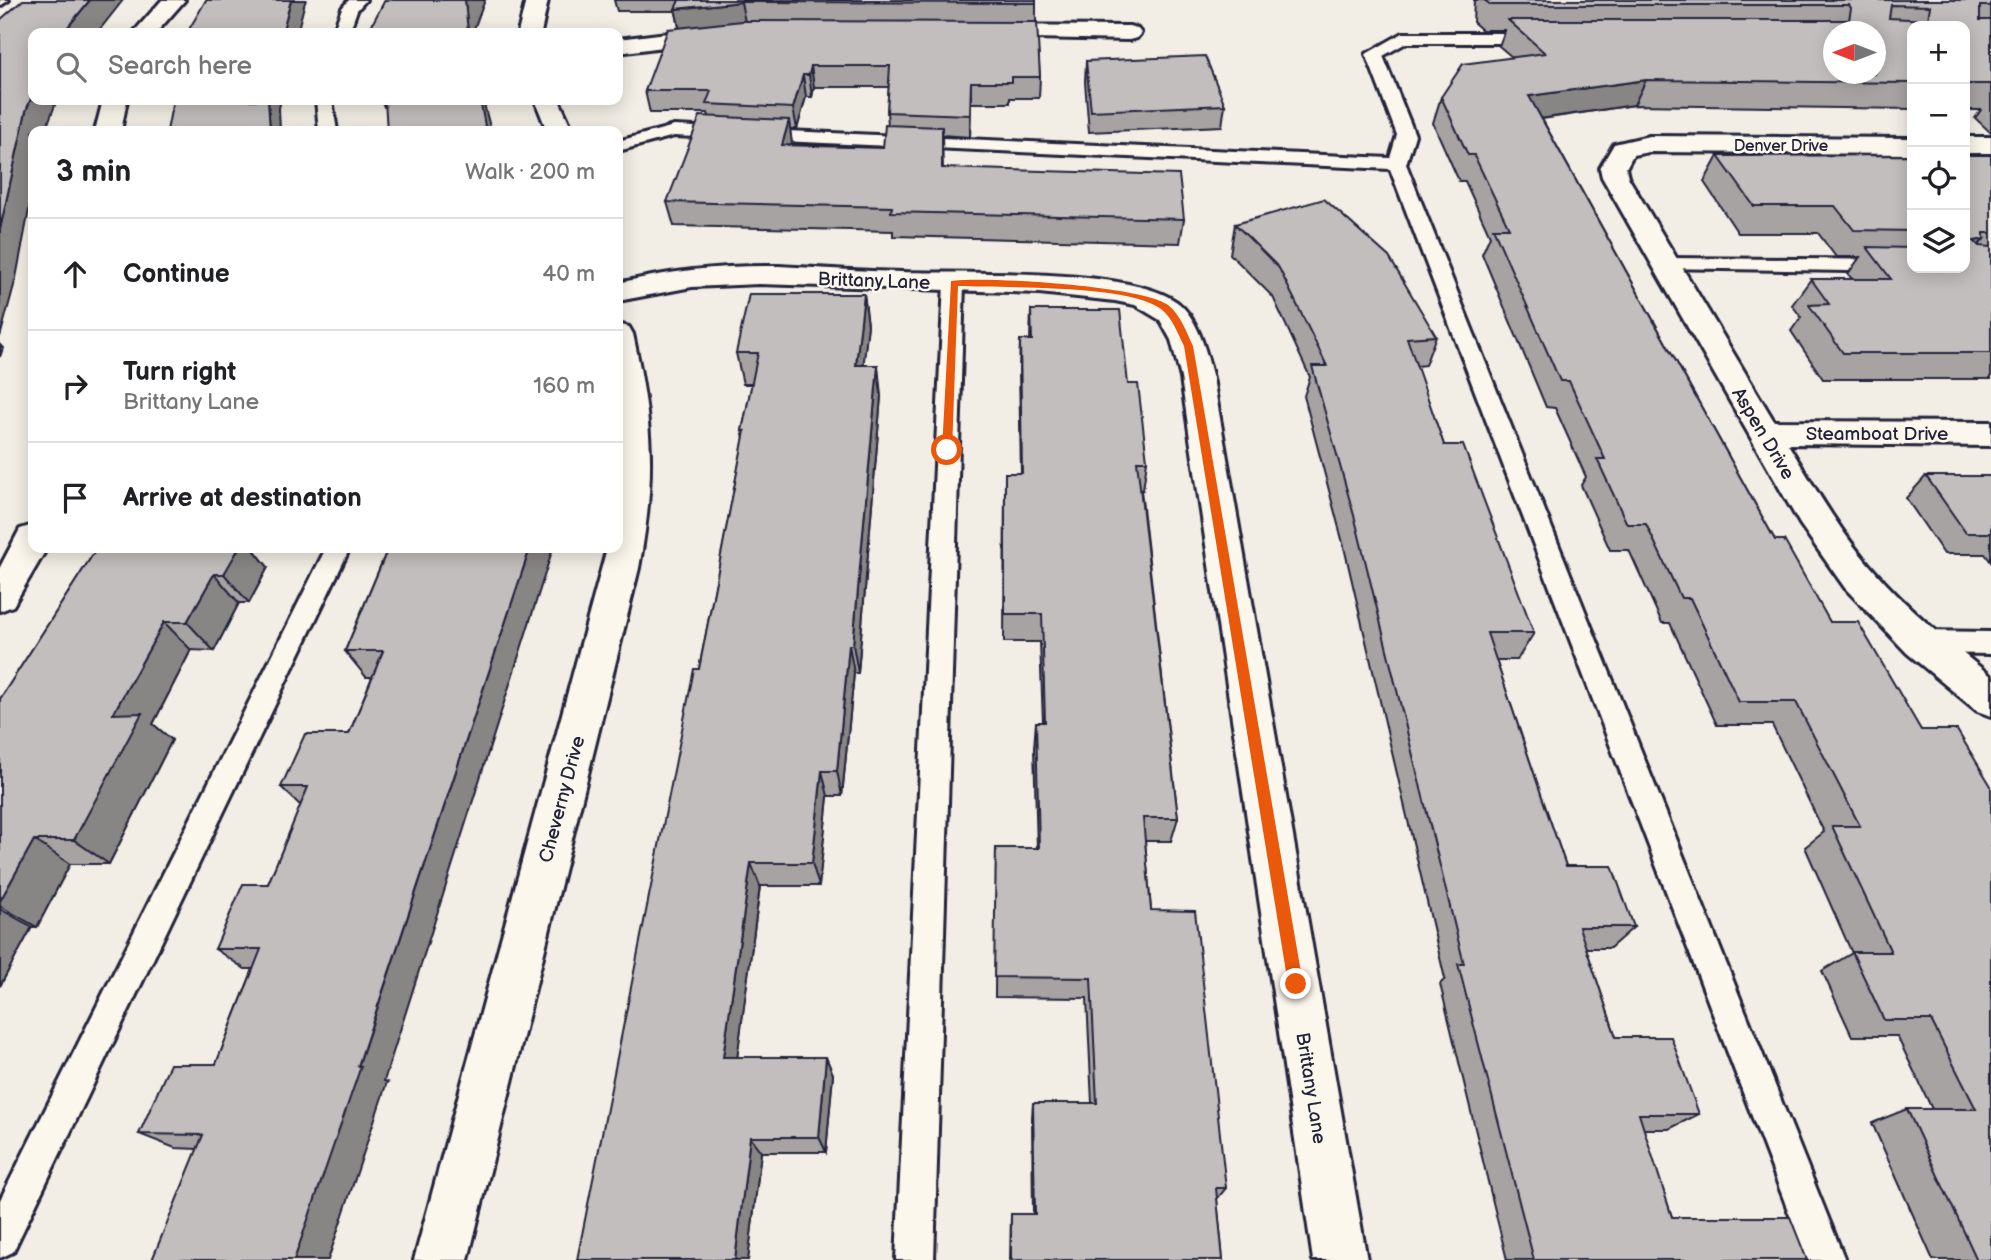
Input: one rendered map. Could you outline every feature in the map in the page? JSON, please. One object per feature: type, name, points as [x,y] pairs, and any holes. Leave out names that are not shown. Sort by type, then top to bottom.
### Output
[{"type":"street","points":[[148,28],[173,0]]},
{"type":"street","points":[[531,28],[537,0]]},
{"type":"street","points":[[623,45],[745,32]]},
{"type":"street","points":[[964,32],[1129,33]]},
{"type":"street","points":[[109,126],[114,105]]},
{"type":"street","points":[[549,105],[558,126]]},
{"type":"street","name":"Denver Drive","points":[[1649,144],[1907,146]]},
{"type":"street","name":"Aspen Drive","points":[[1649,144],[1623,149],[1613,168],[1615,177],[1813,515],[1857,578],[1921,642],[1991,699]]},
{"type":"street","points":[[1970,145],[1991,145]]},
{"type":"street","name":"Brittany Lane","points":[[623,291],[685,278],[738,275],[1097,289],[1141,296],[1165,307],[1189,346],[1197,378],[1340,1260]]},
{"type":"street","name":"Cheverny Drive","points":[[441,1260],[621,568],[632,511],[636,460],[633,412],[623,360]]},
{"type":"street","name":"Steamboat Drive","points":[[1763,432],[1991,434]]},
{"type":"street","points":[[0,596],[17,572],[28,549]]},
{"type":"lane","points":[[343,28],[350,8],[358,0]]},
{"type":"lane","points":[[1555,38],[1402,38],[1374,54],[1406,135],[1397,164],[1826,1260]]},
{"type":"lane","points":[[325,105],[327,126]]},
{"type":"lane","points":[[623,145],[674,131],[1397,164]]},
{"type":"lane","points":[[1665,264],[1907,266]]},
{"type":"lane","points":[[915,1260],[954,283]]},
{"type":"lane","points":[[0,1240],[336,553]]},
{"type":"lane","points":[[1921,642],[1991,643]]},
{"type":"building","points":[[23,0],[90,0],[67,28],[28,28],[28,105],[0,229],[0,20]]},
{"type":"building","points":[[206,0],[291,0],[283,28],[190,28]]},
{"type":"building","points":[[385,0],[465,0],[468,28],[370,28]]},
{"type":"building","points":[[679,0],[1036,0],[1036,3],[741,2],[675,9]]},
{"type":"building","points":[[1484,0],[1991,0],[1991,6],[1980,6],[1980,20],[1991,20],[1991,84],[1970,84],[1970,21],[1907,21],[1907,83],[1886,83],[1886,21],[1823,21],[1823,82],[1646,80],[1529,96],[1775,540],[1784,540],[1830,622],[1858,622],[1921,730],[1957,730],[1991,786],[1991,1260],[1977,1260],[1907,1109],[1976,1109],[1931,1020],[1884,1020],[1852,952],[1891,952],[1832,826],[1860,826],[1796,702],[1739,702],[1690,598],[1681,598],[1646,524],[1627,524],[1597,459],[1605,459],[1569,381],[1560,381],[1493,228],[1509,228],[1474,155],[1468,155],[1441,97],[1463,64],[1545,53],[1508,20],[1849,20],[1849,5],[1491,5]],"holes":[[[1891,5],[1930,6],[1928,20],[1889,18]]]},
{"type":"building","points":[[742,21],[1037,22],[1040,77],[1011,77],[1011,82],[971,82],[970,115],[887,112],[890,66],[811,66],[809,75],[803,75],[793,108],[706,104],[711,91],[645,91],[668,29]]},
{"type":"building","points":[[1205,56],[1225,105],[1091,111],[1086,61]]},
{"type":"building","points":[[172,105],[268,105],[270,126],[168,126]]},
{"type":"building","points":[[385,105],[481,105],[485,126],[387,126]]},
{"type":"building","points":[[700,116],[789,120],[782,145],[883,148],[885,125],[942,127],[942,168],[1179,175],[1184,219],[891,212],[892,207],[667,202]]},
{"type":"building","points":[[1907,155],[1907,231],[1854,230],[1835,206],[1754,206],[1718,156]]},
{"type":"building","points":[[1970,155],[1991,155],[1991,233],[1984,233],[1984,239],[1974,241],[1979,246],[1991,247],[1991,353],[1843,353],[1809,305],[1829,304],[1811,279],[1891,279],[1867,247],[1907,248],[1907,273],[1970,273]]},
{"type":"building","points":[[1324,199],[1389,257],[1436,336],[1407,338],[1444,445],[1463,445],[1534,633],[1487,633],[1566,866],[1612,866],[1634,927],[1579,927],[1616,1037],[1671,1037],[1699,1114],[1639,1114],[1672,1217],[1790,1217],[1807,1260],[1534,1260],[1458,964],[1464,964],[1355,519],[1312,366],[1327,366],[1279,268],[1235,224]]},
{"type":"building","points":[[749,294],[864,294],[856,365],[878,365],[853,645],[849,645],[837,771],[822,771],[812,863],[751,863],[723,1057],[826,1057],[819,1137],[750,1137],[735,1260],[577,1260],[694,669],[699,669],[745,431],[742,431],[758,353],[736,353]]},
{"type":"building","points":[[1031,310],[1120,310],[1128,384],[1138,384],[1147,461],[1137,461],[1178,818],[1143,818],[1151,910],[1195,911],[1226,1188],[1216,1188],[1223,1260],[1011,1260],[1011,1214],[1035,1214],[1033,1103],[1097,1103],[1091,978],[994,977],[996,848],[1039,848],[1036,722],[1045,722],[1042,614],[1005,614],[1005,473],[1022,473],[1020,340],[1032,340]]},
{"type":"building","points":[[1926,476],[1991,476],[1991,533],[1966,533]]},
{"type":"building","points":[[94,553],[236,553],[224,574],[214,574],[187,622],[164,622],[113,714],[142,713],[74,840],[34,840],[0,901],[0,699]]},
{"type":"building","points":[[386,553],[528,553],[358,1066],[361,1066],[294,1260],[152,1260],[203,1135],[139,1134],[170,1064],[216,1064],[261,949],[215,949],[243,884],[268,884],[308,787],[281,787],[305,734],[349,734],[383,651],[345,651]]},
{"type":"route","points":[[947,450],[954,283],[1109,290],[1141,296],[1165,307],[1177,323],[1189,346],[1197,378],[1296,984]]}]
